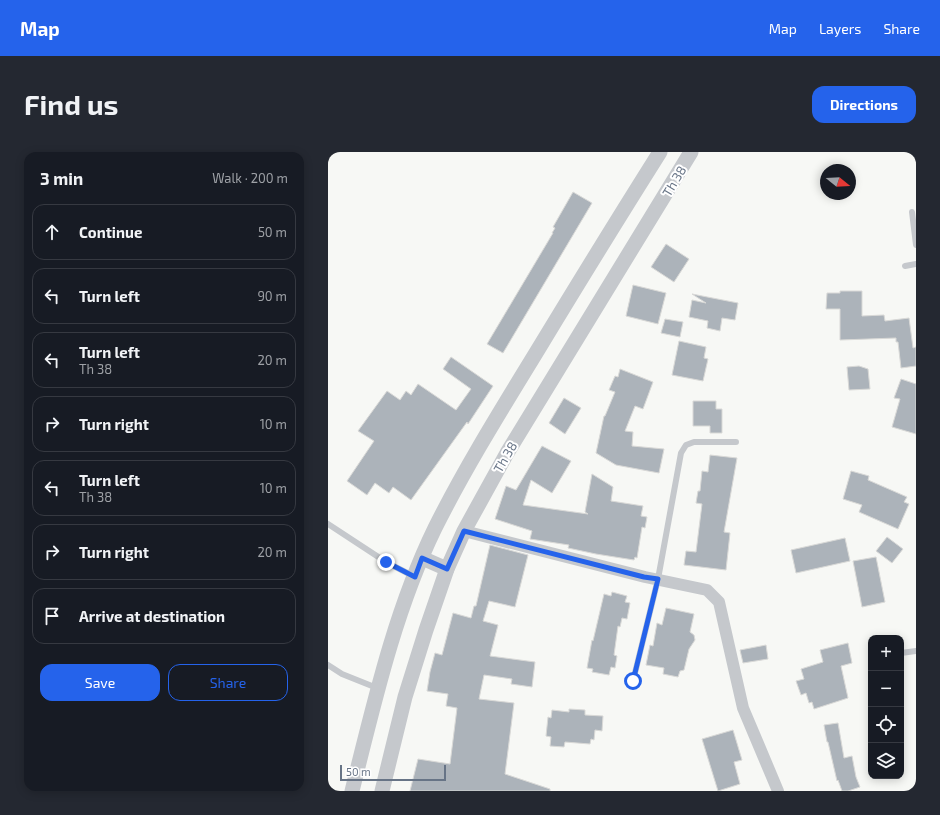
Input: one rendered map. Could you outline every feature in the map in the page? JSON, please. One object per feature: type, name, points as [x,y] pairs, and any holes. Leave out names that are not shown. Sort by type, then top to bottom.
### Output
[{"type":"street","name":"Th 38","points":[[352,791],[378,688],[397,624],[435,528],[483,439],[660,152]]},
{"type":"street","name":"Th 38","points":[[382,791],[406,698],[447,569],[464,531],[507,453],[691,152]]},
{"type":"street","points":[[464,531],[644,577],[707,590],[719,602],[743,708],[778,791]]},
{"type":"street","points":[[422,558],[447,569]]},
{"type":"lane","points":[[912,212],[916,245]]},
{"type":"lane","points":[[905,266],[916,264]]},
{"type":"lane","points":[[633,681],[658,579],[681,452],[686,445],[694,442],[736,442]]},
{"type":"lane","points":[[328,524],[386,562],[415,577]]},
{"type":"lane","points":[[904,653],[916,651]]},
{"type":"lane","points":[[328,665],[342,674],[378,688]]},
{"type":"building","points":[[573,192],[592,203],[503,353],[487,344],[553,233],[555,228],[553,227]]},
{"type":"building","points":[[666,244],[689,259],[674,282],[651,267]]},
{"type":"building","points":[[633,285],[666,293],[658,324],[626,316]]},
{"type":"building","points":[[840,291],[862,291],[862,316],[884,315],[885,321],[909,318],[913,348],[916,347],[916,366],[901,368],[898,342],[896,342],[896,338],[840,340],[840,309],[826,309],[827,293],[840,293]]},
{"type":"building","points":[[692,294],[738,303],[735,320],[722,318],[720,331],[707,328],[708,321],[689,317],[692,300],[706,303]]},
{"type":"building","points":[[665,319],[683,322],[680,337],[661,333]]},
{"type":"building","points":[[679,341],[706,347],[704,358],[708,359],[703,381],[672,375]]},
{"type":"building","points":[[451,357],[493,386],[468,424],[467,422],[411,500],[393,487],[389,493],[375,483],[367,495],[347,481],[374,441],[358,431],[387,391],[400,400],[406,391],[411,395],[418,384],[456,410],[471,389],[443,369]]},
{"type":"building","points":[[859,366],[868,369],[870,389],[849,390],[847,367]]},
{"type":"building","points":[[620,369],[653,382],[643,409],[635,406],[625,431],[633,432],[632,446],[664,449],[659,473],[616,465],[596,453],[604,416],[615,392],[609,390],[615,376],[618,377]]},
{"type":"building","points":[[901,379],[916,384],[916,434],[892,427],[900,399],[894,398]]},
{"type":"building","points":[[564,398],[581,408],[565,434],[549,423]]},
{"type":"building","points":[[693,401],[716,401],[716,409],[722,409],[722,433],[710,433],[710,426],[693,426]]},
{"type":"building","points":[[542,446],[571,461],[552,493],[531,480],[523,505],[588,514],[585,512],[592,474],[613,487],[611,501],[643,506],[641,516],[647,517],[645,528],[642,527],[637,558],[635,557],[634,560],[596,554],[568,548],[569,545],[530,539],[532,531],[495,519],[506,486],[516,490]]},
{"type":"building","points":[[710,455],[737,458],[724,532],[730,533],[726,570],[684,565],[686,551],[696,552],[702,504],[696,503],[698,491],[700,491],[702,471],[708,472]]},
{"type":"building","points":[[851,471],[869,476],[868,480],[907,497],[904,502],[909,504],[898,529],[859,512],[862,505],[843,499]]},
{"type":"building","points":[[887,537],[903,549],[892,563],[876,551]]},
{"type":"building","points":[[845,538],[850,561],[796,573],[791,550]]},
{"type":"building","points":[[490,545],[528,555],[515,607],[489,601],[483,621],[498,625],[490,656],[535,662],[532,687],[511,684],[512,679],[484,675],[479,699],[514,703],[505,774],[550,789],[550,791],[410,791],[418,759],[450,764],[457,708],[446,706],[448,694],[427,691],[430,672],[435,653],[442,655],[453,613],[471,618],[474,606],[476,606]]},
{"type":"building","points":[[876,557],[885,602],[862,607],[853,561]]},
{"type":"building","points":[[612,592],[627,596],[625,602],[630,603],[627,619],[622,618],[620,627],[618,626],[614,655],[617,656],[615,668],[611,667],[609,675],[592,672],[593,669],[587,668],[592,640],[593,641],[604,594],[611,596]]},
{"type":"building","points":[[666,608],[694,614],[690,632],[694,635],[695,640],[689,649],[684,670],[680,671],[678,677],[663,674],[664,668],[646,665],[650,645],[653,646],[657,623],[662,625]]},
{"type":"building","points":[[848,643],[852,663],[841,666],[848,698],[814,709],[812,702],[809,703],[806,693],[801,695],[796,681],[804,679],[801,669],[823,662],[820,650]]},
{"type":"building","points":[[766,645],[768,659],[743,663],[740,650]]},
{"type":"building","points":[[569,709],[585,710],[585,715],[603,716],[602,731],[595,730],[594,740],[591,739],[590,744],[565,742],[564,747],[550,746],[551,737],[546,736],[548,717],[551,718],[552,710],[569,712]]},
{"type":"building","points":[[838,723],[844,758],[852,756],[856,777],[860,787],[848,791],[842,791],[838,780],[837,781],[824,725]]},
{"type":"building","points":[[733,730],[742,760],[734,762],[740,784],[718,791],[702,739]]},
{"type":"route","points":[[386,562],[415,577],[422,558],[447,569],[464,531],[644,577],[658,579],[633,681]]}]
